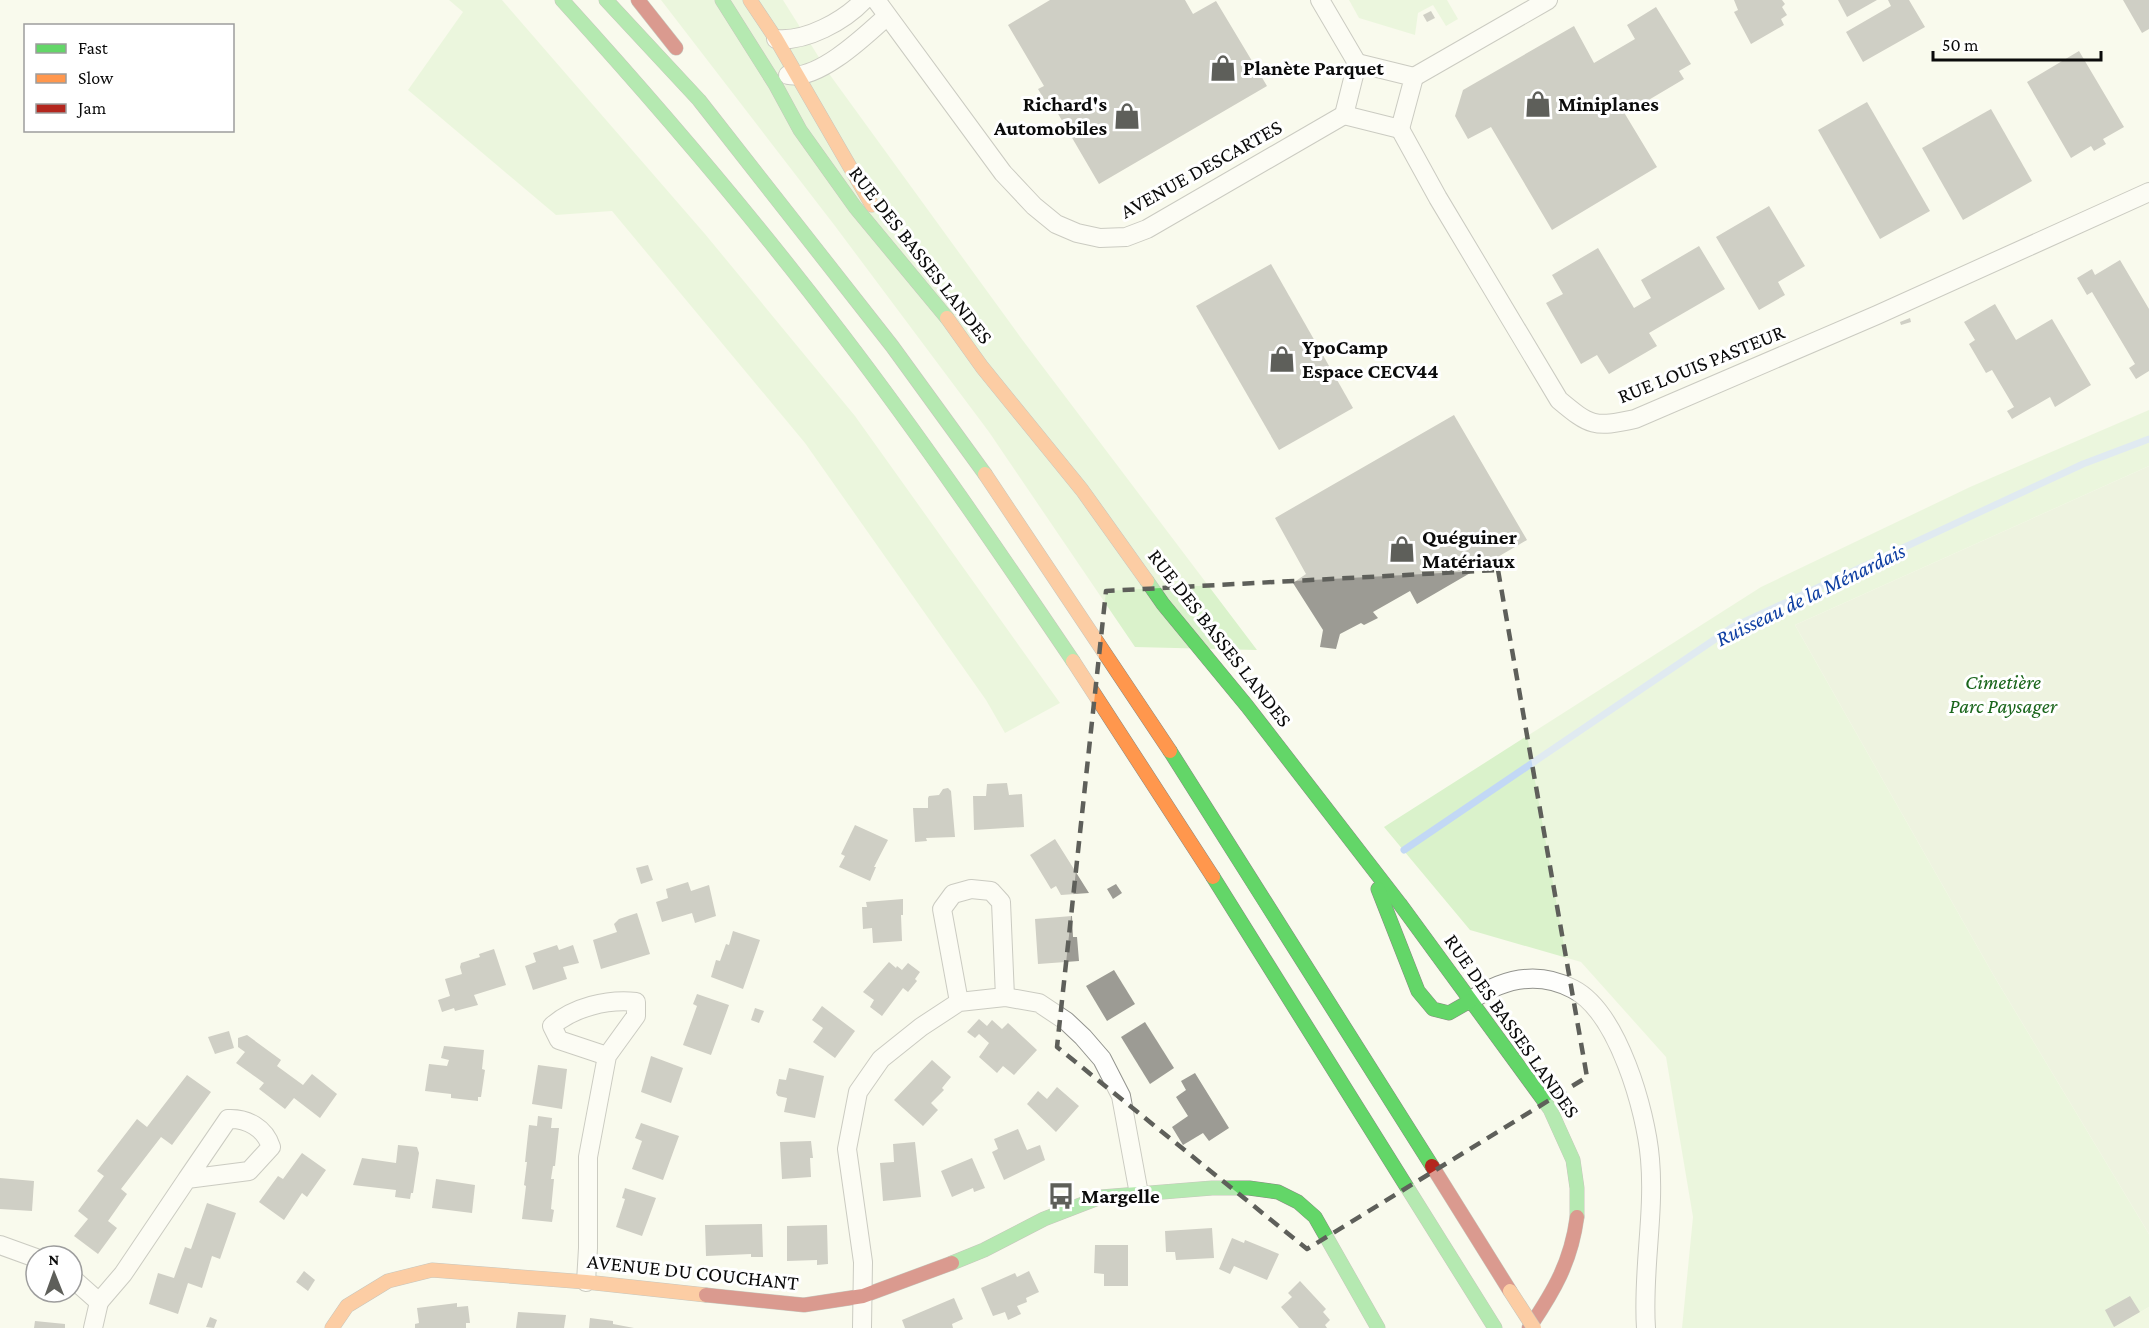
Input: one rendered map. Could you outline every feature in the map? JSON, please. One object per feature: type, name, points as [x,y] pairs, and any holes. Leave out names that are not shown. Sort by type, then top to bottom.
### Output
[{"type":"main road","points":[[562,0],[633,79],[770,242],[871,372],[959,493],[1031,598],[1149,779],[1495,1328]]},
{"type":"main road","points":[[606,0],[699,100],[886,338],[1004,501],[1174,757],[1534,1328]]},
{"type":"main road","points":[[638,0],[683,57]]},
{"type":"main road","points":[[750,0],[776,39],[824,125],[925,293]]},
{"type":"main road","name":"RUE DES BASSES LANDES","points":[[725,5],[775,84],[800,130],[855,207],[952,324],[982,367],[1082,490],[1163,604],[1247,706],[1550,1109],[1564,1136],[1574,1166],[1578,1211],[1573,1240],[1563,1273],[1529,1328]]},
{"type":"main road","points":[[693,78],[699,100]]},
{"type":"main road","points":[[1368,864],[1418,990],[1433,1009],[1449,1013],[1470,1001]]},
{"type":"main road","name":"AVENUE DU COUCHANT","points":[[332,1328],[347,1306],[388,1281],[432,1270],[586,1282],[804,1305],[863,1296],[984,1250],[1044,1219],[1101,1197],[1212,1188],[1249,1188],[1278,1192],[1298,1202],[1315,1217],[1378,1328]]},
{"type":"street","points":[[776,39],[799,38],[838,22],[864,0]]},
{"type":"street","name":"AVENUE DESCARTES","points":[[876,0],[886,17],[1003,173],[1034,206],[1056,224],[1077,233],[1100,238],[1126,237],[1147,229],[1344,115]]},
{"type":"street","points":[[1320,0],[1357,63],[1344,115],[1400,129],[1414,77]]},
{"type":"street","points":[[1357,63],[1414,77],[1548,0]]},
{"type":"street","points":[[725,5],[769,57],[788,75],[798,77],[820,68],[886,17]]},
{"type":"street","name":"RUE LOUIS PASTEUR","points":[[1400,129],[1438,198],[1559,400],[1583,420],[1607,425],[1635,419],[2149,192]]},
{"type":"street","points":[[959,1002],[942,909],[953,894],[971,889],[991,891],[1001,902],[1005,997]]},
{"type":"street","points":[[1470,1001],[1502,984],[1521,978],[1549,980],[1574,989],[1589,1001],[1605,1022],[1632,1075],[1643,1110],[1650,1159],[1651,1198],[1646,1328]]},
{"type":"street","points":[[862,1328],[862,1262],[847,1149],[858,1092],[881,1059],[921,1027],[959,1002],[1005,997],[1039,1003],[1066,1021],[1083,1037],[1102,1059],[1121,1096],[1139,1194]]},
{"type":"street","points":[[586,1282],[588,1157],[607,1056]]},
{"type":"street","points":[[93,1328],[99,1302],[123,1274],[187,1179]]},
{"type":"street","points":[[0,1245],[24,1254]]},
{"type":"street","points":[[84,1289],[99,1302]]},
{"type":"highlighted area","points":[[1498,570],[1587,1077],[1307,1249],[1057,1047],[1106,591]]},
{"type":"green space","points":[[449,0],[502,0],[705,234],[855,416],[1060,703],[1005,733],[986,700],[805,443],[612,211],[556,215],[408,90],[463,12]]},
{"type":"green space","points":[[661,0],[783,0],[830,75],[1021,338],[1257,650],[1135,647],[989,432],[835,226]]},
{"type":"green space","points":[[1349,0],[1447,0],[1458,19],[1446,26],[1433,5],[1418,13],[1415,35],[1359,18]]},
{"type":"green space","points":[[2149,410],[2149,466],[1795,625],[1994,976],[2149,1234],[2149,1307],[2113,1328],[1682,1328],[1693,1217],[1666,1057],[1581,962],[1470,930],[1384,827],[1761,587],[1970,487]]},
{"type":"green space","name":"Cimetière Parc Paysager","points":[[2149,466],[2149,1234],[1994,976],[1795,625]]},
{"type":"green space","points":[[2149,1307],[2149,1328],[2113,1328]]},
{"type":"building","points":[[1050,0],[1185,0],[1193,14],[1216,1],[1267,86],[1099,184],[1057,112],[1053,114],[1038,89],[1044,86],[1008,25]]},
{"type":"building","points":[[1734,0],[1782,0],[1785,4],[1782,7],[1787,15],[1781,19],[1784,25],[1751,44],[1734,12],[1738,10]]},
{"type":"building","points":[[1838,0],[1877,0],[1847,17]]},
{"type":"building","points":[[1888,0],[1909,0],[1925,27],[1863,62],[1846,32],[1891,6]]},
{"type":"building","points":[[2123,0],[2149,0],[2149,29],[2142,33]]},
{"type":"building","points":[[1656,7],[1691,64],[1679,71],[1684,79],[1625,114],[1657,167],[1552,230],[1491,127],[1468,139],[1455,116],[1463,90],[1574,26],[1594,63],[1635,39],[1627,25]]},
{"type":"building","points":[[1431,11],[1435,18],[1427,22],[1423,15]]},
{"type":"building","points":[[2079,51],[2124,127],[2103,139],[2106,144],[2094,151],[2091,146],[2071,158],[2027,82]]},
{"type":"building","points":[[1867,102],[1930,211],[1880,239],[1818,130]]},
{"type":"building","points":[[1991,109],[2032,181],[1963,220],[1922,148]]},
{"type":"building","points":[[1769,206],[1805,266],[1778,282],[1785,295],[1759,310],[1716,237]]},
{"type":"building","points":[[1699,246],[1725,289],[1649,333],[1657,346],[1609,374],[1597,355],[1581,364],[1546,303],[1563,294],[1552,275],[1598,248],[1634,308],[1651,298],[1641,280]]},
{"type":"building","points":[[2120,260],[2149,309],[2149,371],[2136,379],[2129,368],[2135,364],[2092,292],[2087,295],[2077,278],[2092,269],[2095,275]]},
{"type":"building","points":[[1271,264],[1353,408],[1279,450],[1196,306]]},
{"type":"building","points":[[1995,304],[2016,340],[2052,319],[2091,385],[2055,407],[2050,397],[2012,419],[2007,411],[2014,407],[1992,370],[1986,373],[1969,344],[1975,340],[1964,322]]},
{"type":"building","points":[[1910,318],[1911,322],[1901,325],[1900,322]]},
{"type":"building","points":[[1454,415],[1527,540],[1417,604],[1410,591],[1373,612],[1378,618],[1364,625],[1361,623],[1340,634],[1336,649],[1320,647],[1323,630],[1293,583],[1306,574],[1275,518]]},
{"type":"building","points":[[1007,783],[1009,795],[1022,794],[1024,827],[974,830],[973,796],[986,796],[987,784]]},
{"type":"building","points":[[948,788],[951,791],[955,837],[926,838],[927,841],[915,842],[913,808],[928,808],[929,796],[939,795],[943,789]]},
{"type":"building","points":[[855,825],[888,840],[874,867],[876,867],[870,881],[839,867],[845,856],[841,854]]},
{"type":"building","points":[[1055,839],[1089,893],[1061,895],[1056,886],[1051,889],[1030,855]]},
{"type":"building","points":[[648,865],[653,880],[641,884],[636,868]]},
{"type":"building","points":[[688,882],[691,891],[709,885],[716,916],[695,923],[692,913],[662,922],[656,902],[668,898],[666,889]]},
{"type":"building","points":[[1116,884],[1122,893],[1113,899],[1107,889]]},
{"type":"building","points":[[903,899],[902,941],[873,943],[872,928],[863,929],[862,907],[867,907],[866,902]]},
{"type":"building","points":[[637,913],[650,954],[601,969],[593,940],[617,932],[614,924],[619,919]]},
{"type":"building","points":[[1072,916],[1073,937],[1077,937],[1079,961],[1038,964],[1035,919]]},
{"type":"building","points":[[733,931],[760,940],[743,989],[711,977],[716,960],[720,961],[726,944],[729,945]]},
{"type":"building","points":[[557,945],[559,950],[573,945],[579,963],[563,967],[567,979],[533,990],[525,966],[536,962],[533,953]]},
{"type":"building","points":[[494,949],[506,985],[474,995],[478,1005],[442,1012],[438,1000],[450,996],[445,979],[462,974],[461,963],[480,957],[479,954]]},
{"type":"building","points":[[889,962],[902,970],[908,963],[920,972],[915,979],[917,981],[908,992],[903,988],[882,1016],[870,1007],[874,1000],[863,992]]},
{"type":"building","points":[[1114,970],[1135,1004],[1107,1021],[1086,986]]},
{"type":"building","points":[[697,994],[729,1005],[711,1055],[683,1045],[697,1006],[693,1004]]},
{"type":"building","points":[[822,1006],[855,1031],[835,1058],[813,1042],[823,1028],[812,1020]]},
{"type":"building","points":[[755,1008],[764,1011],[759,1023],[751,1020]]},
{"type":"building","points":[[979,1019],[987,1026],[992,1020],[1002,1029],[1008,1023],[1037,1050],[1014,1075],[1003,1066],[997,1073],[979,1057],[989,1043],[979,1034],[975,1038],[967,1032]]},
{"type":"building","points":[[1145,1022],[1174,1068],[1150,1084],[1121,1037]]},
{"type":"building","points":[[229,1031],[234,1048],[215,1054],[208,1037]]},
{"type":"building","points":[[247,1035],[281,1060],[277,1066],[303,1085],[312,1074],[337,1094],[320,1118],[294,1098],[285,1109],[259,1089],[264,1083],[236,1063],[245,1052],[238,1047],[238,1038]]},
{"type":"building","points":[[444,1046],[484,1050],[482,1069],[485,1070],[481,1097],[478,1097],[478,1101],[451,1098],[451,1094],[425,1091],[429,1064],[447,1066],[449,1060],[441,1058]]},
{"type":"building","points":[[651,1056],[683,1068],[671,1103],[641,1092]]},
{"type":"building","points":[[932,1060],[951,1077],[942,1088],[944,1090],[931,1103],[938,1110],[923,1126],[894,1100]]},
{"type":"building","points":[[538,1065],[567,1069],[562,1109],[532,1104]]},
{"type":"building","points":[[789,1068],[824,1076],[815,1118],[784,1112],[787,1098],[778,1096],[776,1093],[779,1079],[786,1080]]},
{"type":"building","points":[[1195,1073],[1229,1128],[1209,1141],[1203,1133],[1183,1145],[1172,1127],[1188,1116],[1176,1097],[1186,1090],[1181,1081]]},
{"type":"building","points":[[187,1075],[211,1092],[172,1145],[161,1137],[121,1189],[127,1194],[108,1221],[117,1228],[98,1254],[74,1236],[88,1219],[78,1211],[104,1176],[97,1171],[137,1119],[147,1127]]},
{"type":"building","points":[[1057,1087],[1079,1106],[1056,1132],[1027,1104],[1038,1091],[1047,1099]]},
{"type":"building","points":[[538,1116],[552,1118],[551,1128],[559,1128],[555,1166],[553,1166],[551,1179],[554,1179],[552,1222],[522,1219],[529,1125],[537,1126]]},
{"type":"building","points":[[641,1123],[679,1136],[663,1180],[632,1169],[642,1141],[635,1138]]},
{"type":"building","points":[[1018,1129],[1027,1150],[1040,1145],[1045,1160],[1004,1180],[992,1152],[998,1149],[994,1139]]},
{"type":"building","points":[[811,1141],[813,1158],[810,1158],[811,1177],[782,1179],[780,1142]]},
{"type":"building","points":[[915,1142],[921,1197],[883,1201],[880,1163],[894,1162],[893,1144]]},
{"type":"building","points":[[398,1145],[417,1147],[419,1153],[410,1199],[395,1197],[396,1190],[353,1185],[362,1158],[396,1163]]},
{"type":"building","points":[[302,1153],[326,1170],[307,1197],[302,1193],[284,1220],[259,1202],[278,1176],[283,1179]]},
{"type":"building","points":[[972,1158],[985,1188],[974,1192],[973,1188],[952,1197],[941,1171]]},
{"type":"building","points":[[0,1178],[34,1181],[32,1211],[0,1209]]},
{"type":"building","points":[[436,1179],[475,1185],[472,1213],[432,1208]]},
{"type":"building","points":[[625,1188],[656,1198],[642,1236],[616,1227],[625,1199],[622,1198]]},
{"type":"building","points":[[207,1203],[236,1213],[220,1259],[212,1256],[202,1288],[188,1283],[178,1314],[149,1304],[158,1273],[174,1278],[185,1247],[191,1249]]},
{"type":"building","points":[[762,1224],[763,1257],[751,1257],[751,1254],[706,1256],[705,1225]]},
{"type":"building","points":[[827,1225],[828,1264],[817,1265],[817,1260],[787,1261],[787,1226]]},
{"type":"building","points":[[1212,1228],[1214,1258],[1176,1260],[1175,1252],[1166,1252],[1165,1231]]},
{"type":"building","points":[[1232,1238],[1244,1243],[1245,1240],[1279,1254],[1267,1280],[1234,1266],[1230,1274],[1219,1269]]},
{"type":"building","points":[[1095,1245],[1128,1245],[1128,1286],[1104,1286],[1104,1274],[1094,1273]]},
{"type":"building","points":[[304,1271],[315,1280],[308,1291],[296,1282]]},
{"type":"building","points":[[1029,1271],[1039,1292],[1026,1298],[1027,1302],[1017,1306],[1021,1314],[1008,1320],[1005,1312],[993,1316],[981,1288],[1015,1273],[1017,1277]]},
{"type":"building","points":[[1300,1281],[1326,1309],[1323,1312],[1330,1320],[1325,1325],[1327,1328],[1299,1328],[1281,1307],[1292,1297],[1288,1293]]},
{"type":"building","points":[[2130,1296],[2140,1312],[2114,1327],[2105,1310]]},
{"type":"building","points":[[954,1298],[963,1319],[952,1324],[953,1328],[905,1328],[902,1320]]},
{"type":"building","points":[[457,1303],[457,1307],[468,1306],[470,1323],[466,1323],[466,1328],[415,1328],[415,1324],[419,1323],[417,1308]]},
{"type":"building","points":[[518,1312],[566,1315],[564,1328],[516,1328]]},
{"type":"building","points":[[210,1317],[217,1320],[214,1328],[206,1327]]},
{"type":"building","points":[[590,1318],[613,1321],[613,1324],[634,1328],[589,1328]]},
{"type":"building","points":[[35,1321],[65,1324],[65,1328],[34,1328]]},
{"type":"waterway","name":"Ruisseau de la Ménardais","points":[[1404,850],[1733,627],[2083,464],[2149,439]]},
{"type":"traffic: fast","points":[[562,0],[706,164],[809,291],[931,455],[1073,661]]},
{"type":"traffic: fast","points":[[606,0],[699,100],[892,346],[985,474]]},
{"type":"traffic: fast","points":[[722,0],[775,84],[800,130],[855,207],[947,318]]},
{"type":"traffic: fast","points":[[1147,581],[1400,904],[1550,1109],[1573,1160],[1577,1188],[1577,1217]]},
{"type":"traffic: fast","points":[[1170,751],[1432,1166]]},
{"type":"traffic: fast","points":[[1213,877],[1495,1328]]},
{"type":"traffic: fast","points":[[1378,889],[1418,991],[1433,1009],[1449,1013],[1470,1001]]},
{"type":"traffic: fast","points":[[952,1263],[984,1250],[1044,1219],[1101,1197],[1212,1188],[1249,1188],[1278,1192],[1298,1202],[1315,1217],[1378,1328]]},
{"type":"traffic: slow","points":[[750,0],[776,39],[872,205]]},
{"type":"traffic: slow","points":[[947,318],[982,367],[1082,490],[1147,581]]},
{"type":"traffic: slow","points":[[985,474],[1170,751]]},
{"type":"traffic: slow","points":[[1073,661],[1213,877]]},
{"type":"traffic: slow","points":[[332,1328],[347,1306],[388,1281],[432,1270],[586,1282],[706,1295]]},
{"type":"traffic: slow","points":[[1510,1291],[1534,1328]]},
{"type":"traffic: jam","points":[[638,0],[676,48]]},
{"type":"traffic: jam","points":[[1432,1166],[1510,1291]]},
{"type":"traffic: jam","points":[[1529,1328],[1560,1276],[1566,1262],[1577,1217]]},
{"type":"traffic: jam","points":[[706,1295],[804,1305],[863,1296],[952,1263]]},
{"type":"place","name":"Planète Parquet","points":[[1223,68]]},
{"type":"place","name":"Miniplanes","points":[[1538,104]]},
{"type":"place","name":"Richard's Automobiles","points":[[1127,116]]},
{"type":"place","name":"YpoCamp Espace CECV44","points":[[1282,359]]},
{"type":"place","name":"Quéguiner Matériaux","points":[[1402,549]]},
{"type":"place","name":"Margelle","points":[[1061,1196]]}]
